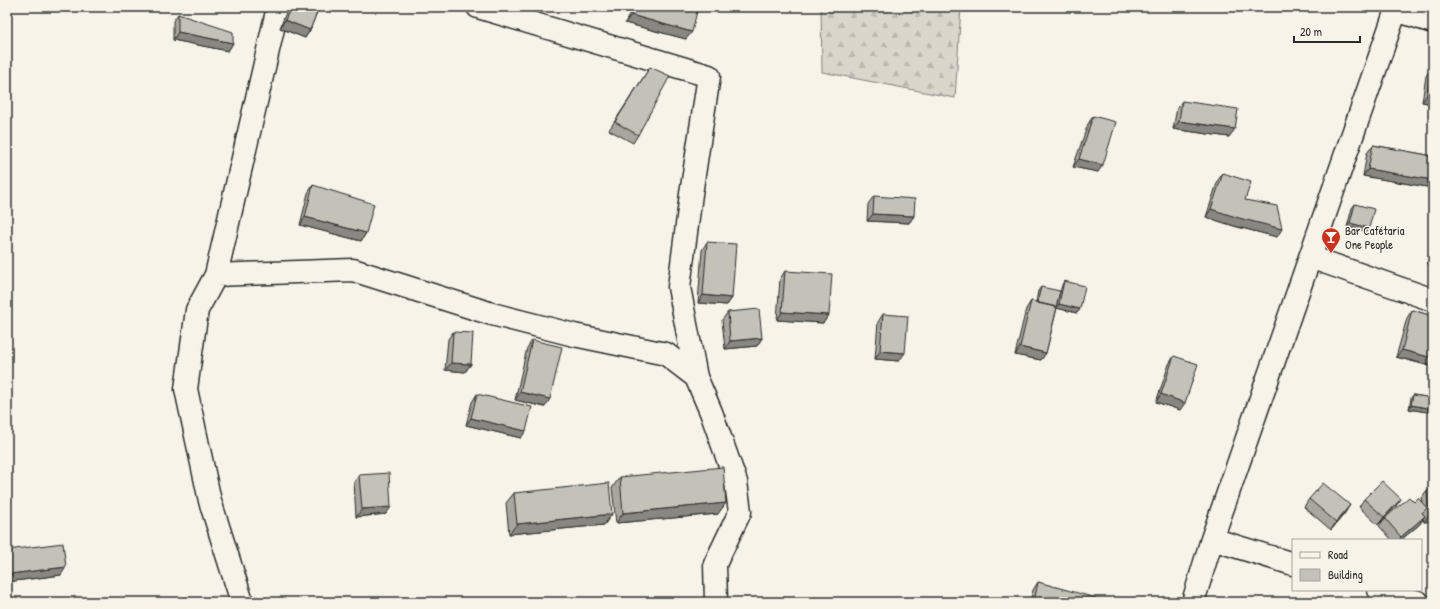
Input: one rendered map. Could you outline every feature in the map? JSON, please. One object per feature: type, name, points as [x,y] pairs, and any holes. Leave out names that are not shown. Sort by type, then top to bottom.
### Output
[{"type":"street","points":[[242,602],[210,501],[186,389],[197,310],[216,275],[278,7]]},
{"type":"street","points":[[478,7],[709,76],[691,194],[680,287],[696,377],[711,412],[736,482],[740,512],[715,564],[716,602]]},
{"type":"street","points":[[1193,602],[1212,539],[1396,9],[1433,22]]},
{"type":"street","points":[[1310,257],[1433,300]]},
{"type":"street","points":[[216,275],[353,270],[492,314],[574,335],[666,354],[696,377]]},
{"type":"street","points":[[1212,539],[1292,564]]},
{"type":"street","points":[[1382,591],[1418,602]]},
{"type":"green space","points":[[821,7],[961,7],[955,98],[822,72]]},
{"type":"building","points":[[291,7],[319,7],[310,30],[285,20]]},
{"type":"building","points":[[635,7],[698,7],[692,32],[631,15]]},
{"type":"building","points":[[178,14],[233,32],[233,43],[178,32]]},
{"type":"building","points":[[650,67],[670,76],[638,135],[615,122]]},
{"type":"building","points":[[1431,68],[1433,69],[1433,96],[1427,95]]},
{"type":"building","points":[[1182,101],[1238,109],[1235,129],[1179,121]]},
{"type":"building","points":[[1093,116],[1116,122],[1103,165],[1079,159]]},
{"type":"building","points":[[1373,145],[1433,156],[1433,180],[1368,169]]},
{"type":"building","points":[[1223,173],[1251,182],[1245,200],[1277,206],[1282,229],[1211,209]]},
{"type":"building","points":[[313,185],[374,204],[366,233],[305,217]]},
{"type":"building","points":[[874,196],[915,199],[914,216],[873,214]]},
{"type":"building","points":[[1355,204],[1374,209],[1369,228],[1350,223]]},
{"type":"building","points":[[707,242],[736,244],[732,298],[703,295]]},
{"type":"building","points":[[1432,249],[1433,260],[1431,260]]},
{"type":"building","points":[[785,271],[832,274],[829,315],[782,312]]},
{"type":"building","points":[[1064,281],[1085,286],[1080,309],[1059,304]]},
{"type":"building","points":[[1041,287],[1060,291],[1056,307],[1037,303]]},
{"type":"building","points":[[1031,301],[1057,307],[1046,353],[1020,347]]},
{"type":"building","points":[[759,309],[762,338],[730,341],[728,312]]},
{"type":"building","points":[[1412,310],[1433,316],[1433,358],[1402,350]]},
{"type":"building","points":[[883,314],[908,316],[905,353],[880,351]]},
{"type":"building","points":[[453,332],[473,333],[471,364],[451,363]]},
{"type":"building","points":[[532,340],[562,347],[550,399],[520,392]]},
{"type":"building","points":[[1174,356],[1198,364],[1185,403],[1161,394]]},
{"type":"building","points":[[477,394],[532,407],[526,431],[471,418]]},
{"type":"building","points":[[1413,395],[1433,398],[1433,409],[1411,405]]},
{"type":"building","points":[[723,467],[726,503],[623,513],[620,477]]},
{"type":"building","points":[[389,473],[391,507],[362,509],[359,475]]},
{"type":"building","points":[[1382,481],[1401,499],[1384,517],[1364,499]]},
{"type":"building","points":[[609,483],[612,514],[517,524],[514,493]]},
{"type":"building","points":[[1323,483],[1350,505],[1336,522],[1309,499]]},
{"type":"building","points":[[1433,489],[1433,514],[1429,514],[1427,490]]},
{"type":"building","points":[[1409,497],[1414,502],[1418,498],[1427,508],[1422,513],[1425,516],[1401,537],[1385,518]]},
{"type":"building","points":[[63,543],[66,567],[10,574],[7,550]]},
{"type":"building","points":[[1038,582],[1096,598],[1095,602],[1034,602]]},
{"type":"place","name":"Bar Cafétaria One People","points":[[1331,254]]}]
